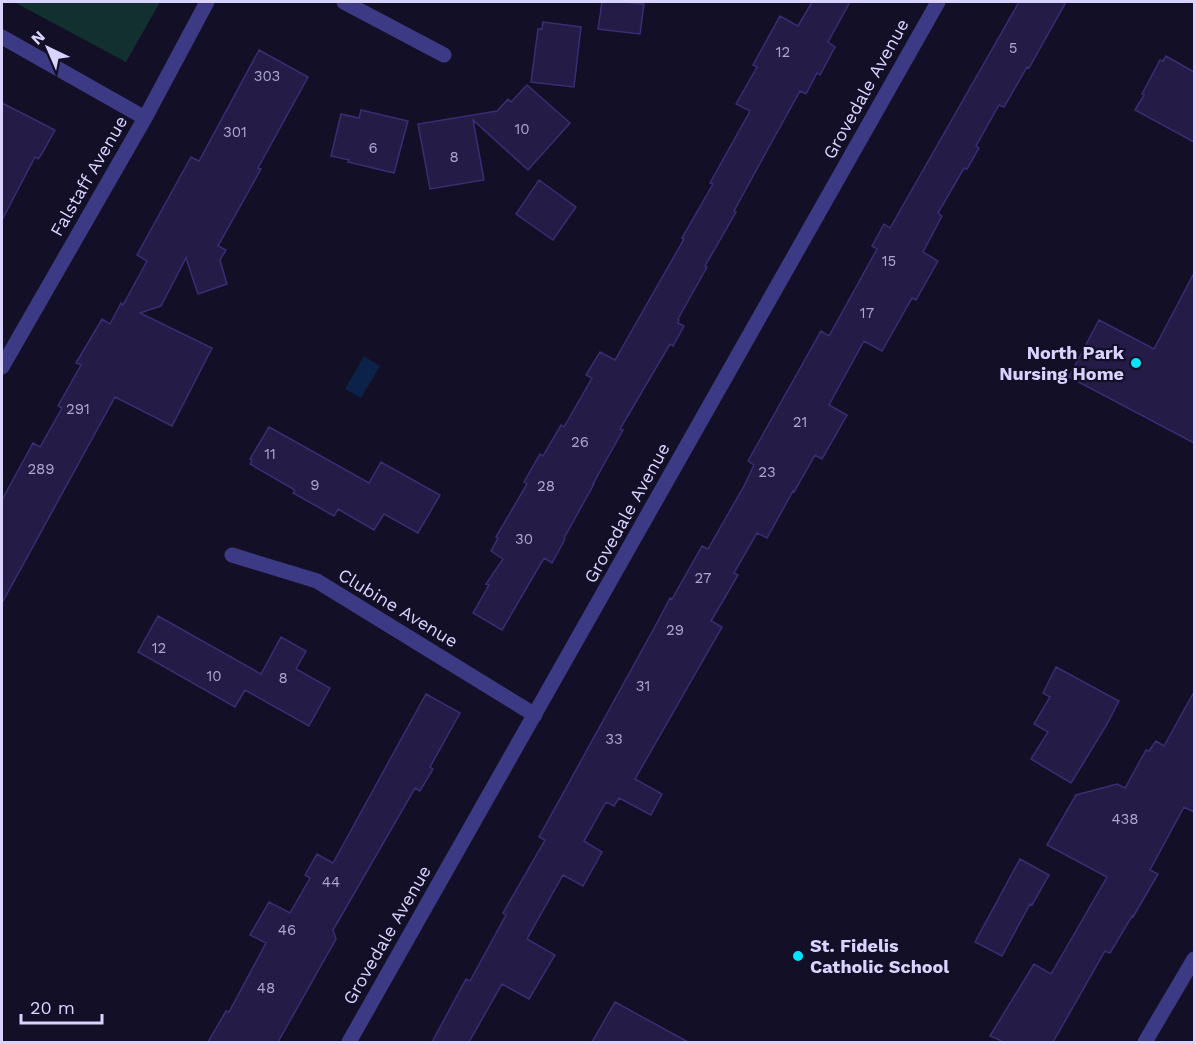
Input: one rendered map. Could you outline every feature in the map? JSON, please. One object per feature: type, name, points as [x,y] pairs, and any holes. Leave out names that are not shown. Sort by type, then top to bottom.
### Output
[{"type":"street","name":"Falstaff Avenue","points":[[2,367],[145,118],[207,2]]},
{"type":"street","points":[[344,2],[444,55]]},
{"type":"street","name":"Grovedale Avenue","points":[[349,1042],[938,2]]},
{"type":"street","points":[[2,37],[145,118]]},
{"type":"street","name":"Clubine Avenue","points":[[232,555],[317,581],[535,715]]},
{"type":"street","points":[[1145,1042],[1194,959]]},
{"type":"green space","points":[[14,2],[160,2],[126,62]]},
{"type":"water","points":[[364,356],[380,366],[361,398],[345,389]]},
{"type":"building","points":[[602,2],[644,4],[640,34],[598,29]]},
{"type":"building","points":[[812,2],[850,2],[828,42],[835,47],[820,75],[817,73],[806,94],[800,91],[764,156],[678,319],[678,323],[684,326],[673,346],[670,344],[620,429],[623,430],[552,563],[544,558],[502,630],[473,613],[489,585],[486,584],[503,559],[491,551],[498,538],[496,537],[527,484],[524,482],[540,454],[543,456],[561,425],[564,427],[592,378],[586,375],[600,352],[615,360],[684,239],[682,238],[713,184],[710,183],[750,111],[736,104],[757,67],[753,65],[780,16],[798,26]]},
{"type":"building","points":[[1019,2],[1066,2],[1004,107],[999,105],[976,146],[979,148],[967,169],[964,168],[938,213],[942,216],[923,252],[938,261],[916,300],[912,298],[882,351],[864,341],[829,405],[847,415],[822,459],[815,455],[767,538],[757,533],[734,573],[738,575],[711,621],[722,627],[635,779],[662,794],[651,815],[619,798],[614,806],[606,802],[584,841],[602,852],[583,886],[563,875],[527,939],[555,955],[529,999],[502,984],[469,1042],[432,1042],[466,979],[470,981],[506,915],[503,913],[545,840],[539,837],[670,598],[672,599],[702,546],[708,549],[754,465],[748,461],[821,331],[829,336],[877,249],[872,246],[884,224],[890,228]]},
{"type":"building","points":[[543,22],[581,27],[574,87],[531,82],[538,29],[542,29]]},
{"type":"building","points":[[259,50],[308,77],[218,246],[226,250],[220,260],[227,284],[198,294],[186,258],[161,306],[140,313],[212,348],[172,426],[115,397],[2,603],[2,500],[33,443],[40,447],[62,408],[58,406],[81,365],[76,363],[102,319],[110,324],[121,303],[123,305],[147,261],[137,255],[191,157],[199,161]]},
{"type":"building","points":[[1166,56],[1194,72],[1194,142],[1135,110],[1160,60],[1163,61]]},
{"type":"building","points":[[527,85],[570,123],[528,170],[473,120],[484,180],[430,189],[418,124],[497,111],[508,99],[511,102]]},
{"type":"building","points":[[2,103],[55,130],[41,155],[38,159],[35,157],[2,220]]},
{"type":"building","points":[[361,110],[408,121],[394,173],[331,156],[341,114],[359,118]]},
{"type":"building","points":[[539,180],[576,207],[553,240],[516,214]]},
{"type":"building","name":"North Park Nursing Home","points":[[1194,273],[1194,443],[1069,377],[1099,320],[1154,349]]},
{"type":"building","points":[[269,427],[369,483],[381,462],[440,495],[418,533],[384,514],[374,530],[338,509],[334,516],[293,493],[295,490],[250,464],[252,460],[250,459]]},
{"type":"building","points":[[158,616],[261,674],[281,637],[306,651],[296,669],[330,688],[309,726],[245,690],[235,707],[138,652]]},
{"type":"building","points":[[1056,667],[1119,701],[1071,783],[1031,759],[1048,732],[1034,724],[1050,697],[1043,693]]},
{"type":"building","points":[[1194,692],[1194,812],[1184,807],[1150,870],[1158,874],[1133,917],[1110,953],[1105,951],[1053,1042],[1004,1042],[990,1036],[1034,964],[1051,974],[1107,877],[1047,845],[1076,795],[1117,784],[1125,788],[1146,750],[1149,751],[1156,741],[1164,746]]},
{"type":"building","points":[[426,694],[460,713],[430,767],[433,769],[420,791],[415,788],[333,930],[336,939],[278,1042],[208,1042],[226,1011],[229,1012],[266,943],[250,935],[269,902],[290,913],[310,878],[305,875],[317,854],[333,863]]},
{"type":"building","points":[[1020,859],[1049,875],[1032,905],[1030,904],[1002,956],[975,942]]},
{"type":"building","points":[[615,1002],[688,1042],[592,1042]]},
{"type":"place","name":"North Park Nursing Home","points":[[1136,363]]},
{"type":"place","name":"St. Fidelis Catholic School","points":[[798,956]]}]
